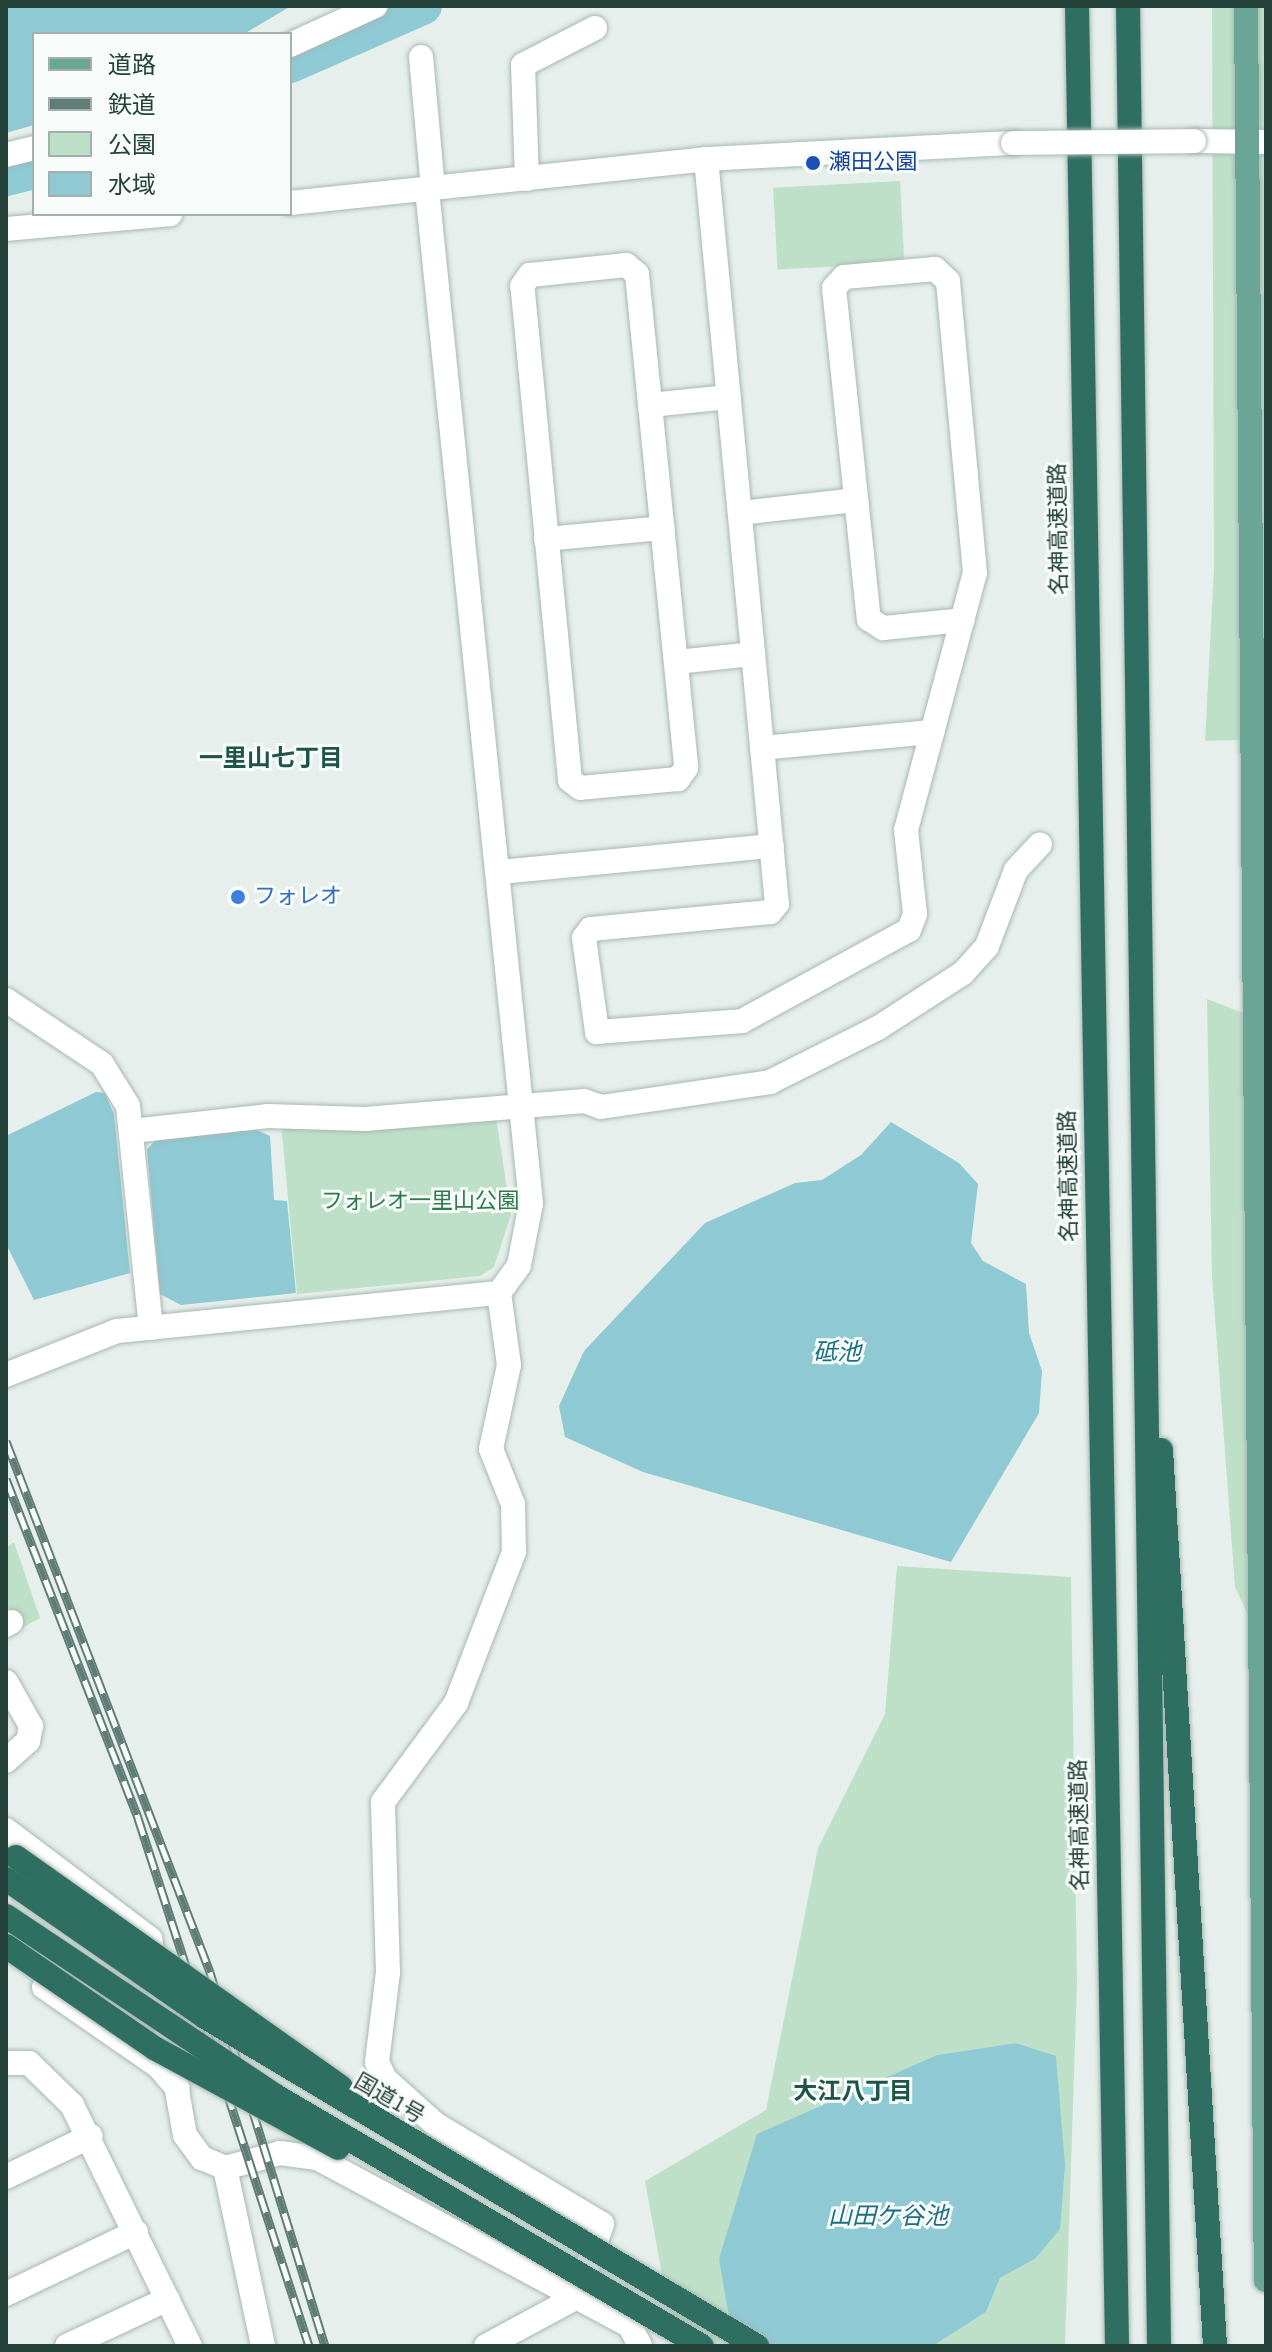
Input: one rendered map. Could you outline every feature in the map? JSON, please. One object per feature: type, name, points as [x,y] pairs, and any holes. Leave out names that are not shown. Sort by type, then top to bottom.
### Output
[{"type":"highway","name":"名神高速道路","points":[[1077,6],[1117,2346]]},
{"type":"highway","points":[[1128,6],[1141,1192],[1159,2346]]},
{"type":"highway","points":[[1141,1192],[1215,2346]]},
{"type":"highway","name":"国道1号","points":[[9,1862],[205,2017],[757,2346]]},
{"type":"highway","points":[[6,1916],[171,2029],[439,2193],[702,2346]]},
{"type":"highway","points":[[6,1946],[268,2116],[439,2193]]},
{"type":"highway","points":[[1101,2346],[1112,2102]]},
{"type":"main road","points":[[1246,6],[1257,142],[1266,2280]]},
{"type":"street","points":[[292,44],[375,6]]},
{"type":"street","points":[[527,179],[523,65],[595,28]]},
{"type":"street","points":[[9,1374],[89,1338],[151,1328],[499,1293],[513,1280],[531,1218],[500,872],[430,189],[421,57]]},
{"type":"street","points":[[292,203],[706,159],[1013,143],[1257,142]]},
{"type":"street","points":[[6,155],[32,148]]},
{"type":"street","points":[[706,159],[777,904],[770,912],[591,929],[584,938],[597,1032],[731,1024],[909,930],[915,914],[906,830],[963,620],[975,573],[948,281],[935,269],[844,277],[834,288],[869,619],[883,628],[963,620]]},
{"type":"street","points":[[6,229],[148,216]]},
{"type":"street","points":[[626,265],[637,274],[662,528],[686,768],[678,779],[573,785],[546,539],[526,279],[626,265]]},
{"type":"street","points":[[650,405],[729,397]]},
{"type":"street","points":[[740,513],[856,500]]},
{"type":"street","points":[[546,539],[662,528]]},
{"type":"street","points":[[676,662],[753,654]]},
{"type":"street","points":[[762,748],[932,732]]},
{"type":"street","points":[[132,1131],[521,1104],[601,1107],[702,1096],[783,1076],[963,973],[987,946],[1016,870],[1040,844]]},
{"type":"street","points":[[500,872],[772,846]]},
{"type":"street","points":[[6,1000],[102,1064],[128,1106],[151,1328]]},
{"type":"street","points":[[486,2346],[577,2297],[602,2224],[435,2124],[385,2079],[377,2062],[388,1973],[379,1826],[394,1779],[456,1703],[514,1552],[513,1504],[491,1449],[509,1365],[499,1293]]},
{"type":"street","points":[[6,1682],[31,1726],[28,1741],[6,1761]]},
{"type":"street","points":[[6,1830],[150,1939],[192,2148],[225,2168],[296,2152],[396,2197],[630,2326],[640,2346]]},
{"type":"street","points":[[6,1960],[158,2066],[178,2089]]},
{"type":"street","points":[[6,2063],[29,2063],[54,2084],[91,2136],[190,2346]]},
{"type":"street","points":[[396,2197],[435,2124]]},
{"type":"street","points":[[6,2177],[91,2136]]},
{"type":"street","points":[[225,2168],[263,2346]]},
{"type":"street","points":[[6,2294],[136,2232]]},
{"type":"street","points":[[67,2346],[168,2299]]},
{"type":"green space","points":[[1212,6],[1266,6],[1266,739],[1205,741],[1214,568]]},
{"type":"green space","points":[[900,181],[904,263],[777,270],[773,188]]},
{"type":"green space","points":[[1207,999],[1266,1022],[1266,1653],[1235,1587],[1212,1276]]},
{"type":"green space","name":"フォレオ一里山公園","points":[[496,1117],[511,1215],[494,1267],[480,1276],[297,1294],[281,1122]]},
{"type":"green space","points":[[14,1542],[40,1618],[20,1629],[6,1603],[6,1548]]},
{"type":"green space","points":[[897,1566],[1071,1577],[1077,1984],[1065,2346],[933,2346],[986,2312],[1000,2278],[1035,2259],[1058,2111],[1055,2056],[1016,2043],[937,2055],[767,2130],[727,2313],[734,2346],[675,2346],[645,2181],[766,2110],[818,1848],[885,1714]]},
{"type":"water","points":[[6,6],[291,6],[247,32],[32,32],[32,126],[6,133]]},
{"type":"water","points":[[96,1092],[105,1093],[114,1114],[130,1273],[34,1300],[6,1244],[6,1136]]},
{"type":"water","name":"砥池","points":[[891,1122],[959,1163],[978,1184],[971,1243],[983,1261],[1026,1284],[1029,1333],[1042,1371],[1039,1413],[951,1562],[643,1472],[565,1437],[559,1406],[584,1351],[705,1223],[795,1183],[822,1180],[861,1155]]},
{"type":"water","points":[[257,1130],[270,1136],[274,1200],[287,1201],[296,1293],[181,1305],[160,1294],[147,1149],[159,1137]]},
{"type":"water","name":"山田ケ谷池","points":[[1016,2043],[1056,2056],[1065,2165],[1060,2229],[1035,2259],[1000,2278],[986,2312],[933,2346],[734,2346],[719,2259],[757,2134],[937,2055]]},
{"type":"waterway","points":[[292,63],[423,6]]},
{"type":"waterway","points":[[6,177],[32,170]]},
{"type":"railway","points":[[6,1441],[210,1972],[325,2346]]},
{"type":"railway","points":[[6,1479],[138,1818],[309,2346]]},
{"type":"place","name":"瀬田公園","points":[[813,163]]},
{"type":"place","name":"フォレオ","points":[[238,897]]},
{"type":"district","name":"一里山七丁目","points":[[271,759]]},
{"type":"district","name":"大江八丁目","points":[[853,2092]]}]
